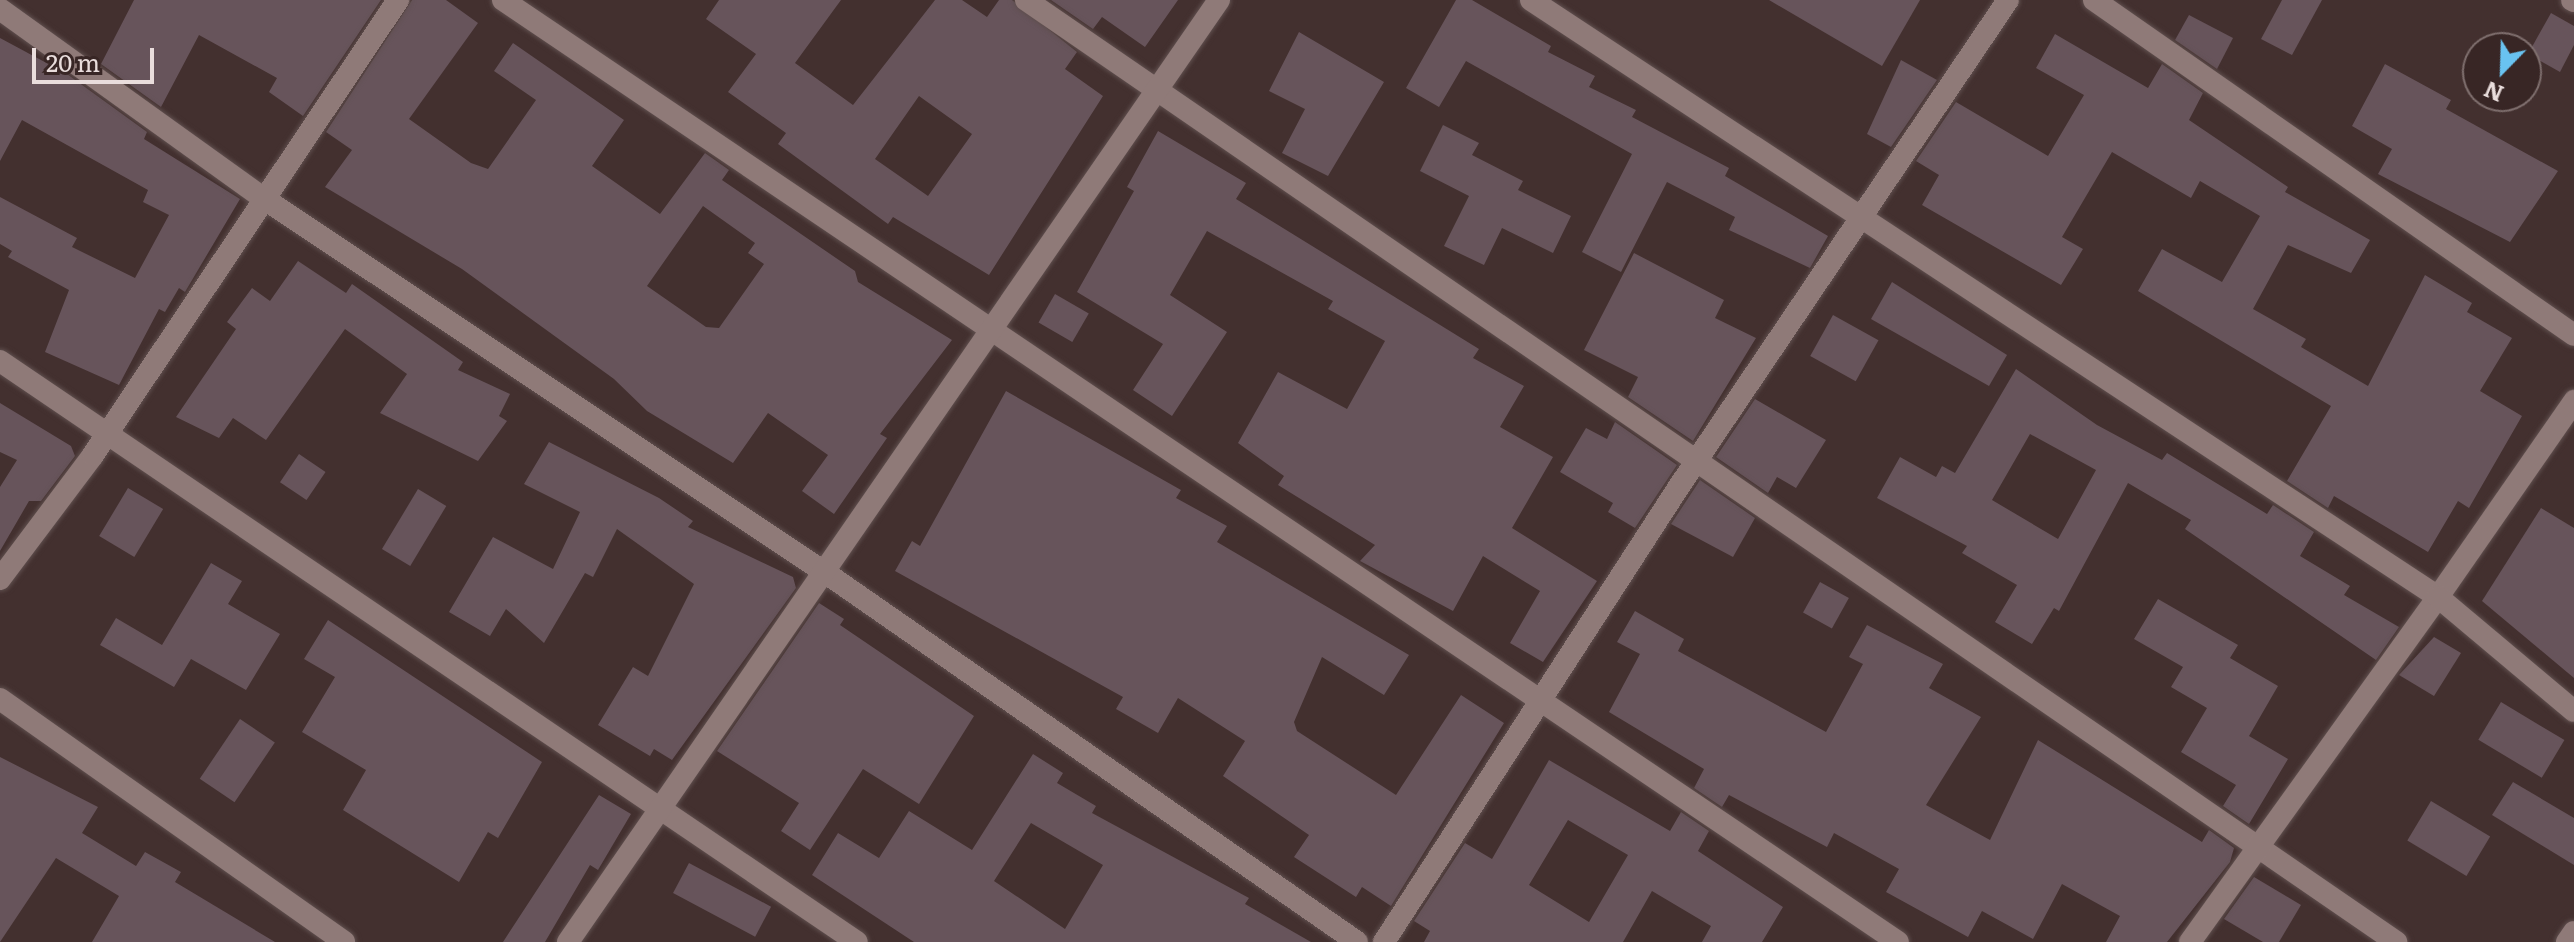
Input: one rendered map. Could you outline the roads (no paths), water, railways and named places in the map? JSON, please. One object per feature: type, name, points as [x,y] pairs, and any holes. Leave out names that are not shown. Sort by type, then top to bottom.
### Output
[{"type":"street","points":[[0,579],[107,434],[398,0]]},
{"type":"street","points":[[503,0],[1898,942]]},
{"type":"street","points":[[1026,0],[1696,463],[2256,841],[2396,942]]},
{"type":"street","points":[[568,942],[1219,0]]},
{"type":"street","points":[[1531,0],[2438,597],[2574,711]]},
{"type":"street","points":[[1384,942],[1696,463],[1863,220],[2008,0]]},
{"type":"street","points":[[2094,0],[2574,335]]},
{"type":"street","points":[[0,9],[266,200],[823,571],[1357,942]]},
{"type":"street","points":[[0,361],[657,810],[857,942]]},
{"type":"street","points":[[2190,942],[2256,841],[2438,597],[2574,401]]},
{"type":"street","points":[[0,699],[344,942]]},
{"type":"street","points":[[2567,942],[2574,932]]}]
